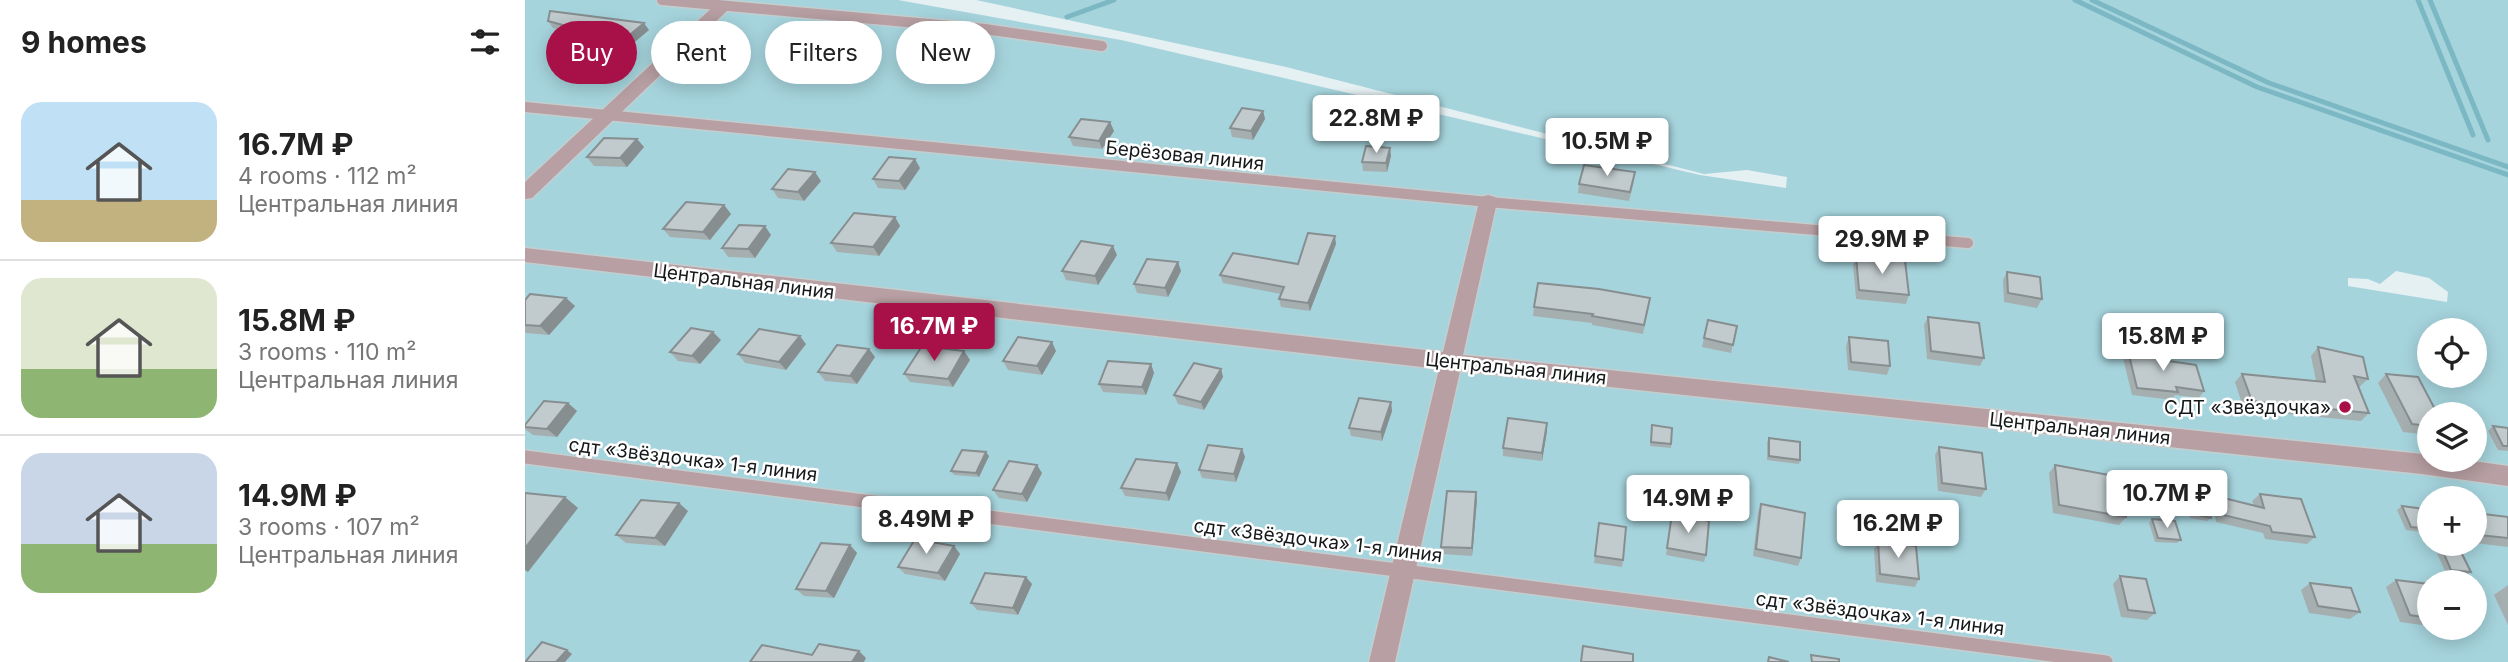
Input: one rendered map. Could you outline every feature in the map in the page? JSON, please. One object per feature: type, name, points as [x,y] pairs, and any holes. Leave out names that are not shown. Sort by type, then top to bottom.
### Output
[{"type":"street","points":[[525,194],[605,114],[723,6]]},
{"type":"street","points":[[1383,662],[1488,202]]},
{"type":"street","name":"Центральная линия","points":[[525,255],[1452,362],[2417,461]]},
{"type":"street","points":[[2487,460],[2508,463]]},
{"type":"street","name":"Центральная линия","points":[[2486,472],[2508,476]]},
{"type":"lane","points":[[661,0],[985,29],[1102,46]]},
{"type":"lane","name":"Берёзовая линия","points":[[525,107],[1488,202],[1968,243]]},
{"type":"lane","name":"сдт «Звёздочка» 1-я линия","points":[[525,457],[2106,662]]},
{"type":"shaded area","points":[[525,0],[898,0],[1121,40],[1700,175],[1786,188],[1787,177],[1747,170],[1704,174],[1286,67],[976,0],[2508,0],[2508,662],[525,662]],"holes":[[[2396,271],[2429,278],[2448,292],[2447,302],[2348,286],[2348,278],[2368,279],[2380,284]]]},
{"type":"building","points":[[550,11],[628,21],[548,21]]},
{"type":"building","points":[[1242,108],[1263,111],[1251,131],[1230,128]]},
{"type":"building","points":[[1081,119],[1110,122],[1099,141],[1069,137]]},
{"type":"building","points":[[604,138],[637,139],[620,158],[587,157]]},
{"type":"building","points":[[1366,146],[1390,148],[1386,163],[1362,162]]},
{"type":"building","points":[[889,157],[915,159],[899,181],[873,179]]},
{"type":"building","points":[[1584,165],[1635,172],[1630,192],[1579,184]]},
{"type":"building","points":[[788,169],[815,172],[798,192],[772,189]]},
{"type":"building","points":[[686,202],[724,205],[703,232],[663,229]]},
{"type":"building","points":[[854,213],[895,217],[873,247],[831,243]]},
{"type":"building","points":[[739,225],[765,226],[748,249],[722,248]]},
{"type":"building","points":[[1308,233],[1335,236],[1308,303],[1279,299],[1284,287],[1220,275],[1233,253],[1298,264]]},
{"type":"building","points":[[1081,241],[1113,246],[1095,276],[1062,271]]},
{"type":"building","points":[[1856,256],[1905,261],[1909,295],[1859,290]]},
{"type":"building","points":[[1147,259],[1178,262],[1165,288],[1134,284]]},
{"type":"building","points":[[2007,272],[2040,277],[2042,299],[2008,293]]},
{"type":"building","points":[[1538,283],[1599,289],[1650,298],[1644,325],[1592,316],[1593,314],[1534,307]]},
{"type":"building","points":[[530,294],[566,298],[540,326],[525,325],[525,300]]},
{"type":"building","points":[[1928,317],[1979,323],[1984,358],[1931,351]]},
{"type":"building","points":[[1708,320],[1737,326],[1733,345],[1704,338]]},
{"type":"building","points":[[691,328],[713,332],[692,356],[670,352]]},
{"type":"building","points":[[759,329],[800,336],[779,362],[738,354]]},
{"type":"building","points":[[1018,337],[1052,342],[1037,366],[1003,361]]},
{"type":"building","points":[[1849,337],[1888,341],[1890,366],[1851,362]]},
{"type":"building","points":[[837,345],[869,349],[850,376],[818,372]]},
{"type":"building","points":[[922,346],[964,351],[948,379],[904,374]]},
{"type":"building","points":[[2318,347],[2363,357],[2368,379],[2354,376],[2369,413],[2252,401],[2242,374],[2325,382]]},
{"type":"building","points":[[2128,351],[2167,355],[2169,361],[2196,365],[2204,391],[2176,387],[2178,392],[2137,388]]},
{"type":"building","points":[[1108,361],[1151,364],[1142,387],[1099,384]]},
{"type":"building","points":[[1194,363],[1221,369],[1201,402],[1174,395]]},
{"type":"building","points":[[2386,374],[2417,377],[2417,388],[2424,388],[2431,402],[2417,402],[2417,425],[2412,424]]},
{"type":"building","points":[[1359,398],[1391,402],[1381,432],[1349,428]]},
{"type":"building","points":[[544,401],[568,403],[547,429],[525,427],[525,425]]},
{"type":"building","points":[[1508,418],[1547,423],[1542,453],[1503,448]]},
{"type":"building","points":[[1652,425],[1672,428],[1671,444],[1651,442]]},
{"type":"building","points":[[2493,426],[2508,428],[2508,446],[2503,446]]},
{"type":"building","points":[[1769,438],[1800,442],[1800,460],[1769,456]]},
{"type":"building","points":[[1208,445],[1242,449],[1234,474],[1199,470]]},
{"type":"building","points":[[1939,447],[1982,453],[1986,489],[1942,483]]},
{"type":"building","points":[[962,450],[986,452],[976,473],[951,471]]},
{"type":"building","points":[[1136,459],[1177,463],[1166,493],[1121,488]]},
{"type":"building","points":[[1009,461],[1037,465],[1022,494],[993,490]]},
{"type":"building","points":[[2055,465],[2120,477],[2126,517],[2059,505]]},
{"type":"building","points":[[1447,491],[1476,492],[1472,548],[1441,547]]},
{"type":"building","points":[[525,493],[565,497],[525,548]]},
{"type":"building","points":[[2260,494],[2301,499],[2315,537],[2272,532],[2270,526],[2223,515],[2220,497],[2264,508]]},
{"type":"building","points":[[2191,496],[2208,500],[2211,518],[2194,514]]},
{"type":"building","points":[[641,500],[679,503],[655,538],[616,535]]},
{"type":"building","points":[[1761,504],[1805,513],[1801,558],[1756,549]]},
{"type":"building","points":[[2402,506],[2417,508],[2417,528],[2411,527]]},
{"type":"building","points":[[1672,514],[1709,521],[1706,555],[1667,548]]},
{"type":"building","points":[[2487,514],[2508,517],[2508,538],[2487,536]]},
{"type":"building","points":[[2152,519],[2175,521],[2181,540],[2158,538]]},
{"type":"building","points":[[1599,523],[1626,527],[1623,560],[1595,556]]},
{"type":"building","points":[[915,539],[954,546],[938,573],[898,567]]},
{"type":"building","points":[[1878,541],[1916,546],[1919,579],[1880,574]]},
{"type":"building","points":[[821,543],[850,545],[826,591],[796,589]]},
{"type":"building","points":[[2445,556],[2463,556],[2470,570],[2451,570]]},
{"type":"building","points":[[985,573],[1026,577],[1013,608],[971,603]]},
{"type":"building","points":[[2120,576],[2146,579],[2155,613],[2128,610]]},
{"type":"building","points":[[2396,580],[2417,583],[2417,616],[2410,615]]},
{"type":"building","points":[[2310,583],[2351,588],[2360,612],[2318,606]]},
{"type":"building","points":[[542,642],[567,650],[556,662],[525,662]]},
{"type":"building","points":[[819,644],[859,651],[852,662],[750,662],[762,645],[812,655]]},
{"type":"building","points":[[1583,646],[1633,654],[1633,662],[1581,662]]},
{"type":"building","points":[[1811,655],[1839,659],[1839,662],[1812,662]]},
{"type":"building","points":[[1769,657],[1789,662],[1768,662]]},
{"type":"waterway","points":[[1067,17],[1114,0]]},
{"type":"waterway","points":[[2075,0],[2257,87],[2508,175]]},
{"type":"waterway","points":[[2092,0],[2269,83],[2508,167]]},
{"type":"waterway","points":[[2418,0],[2473,135]]},
{"type":"waterway","points":[[2430,0],[2488,140]]},
{"type":"place","name":"СДТ «Звёздочка»","points":[[2345,407]]}]
